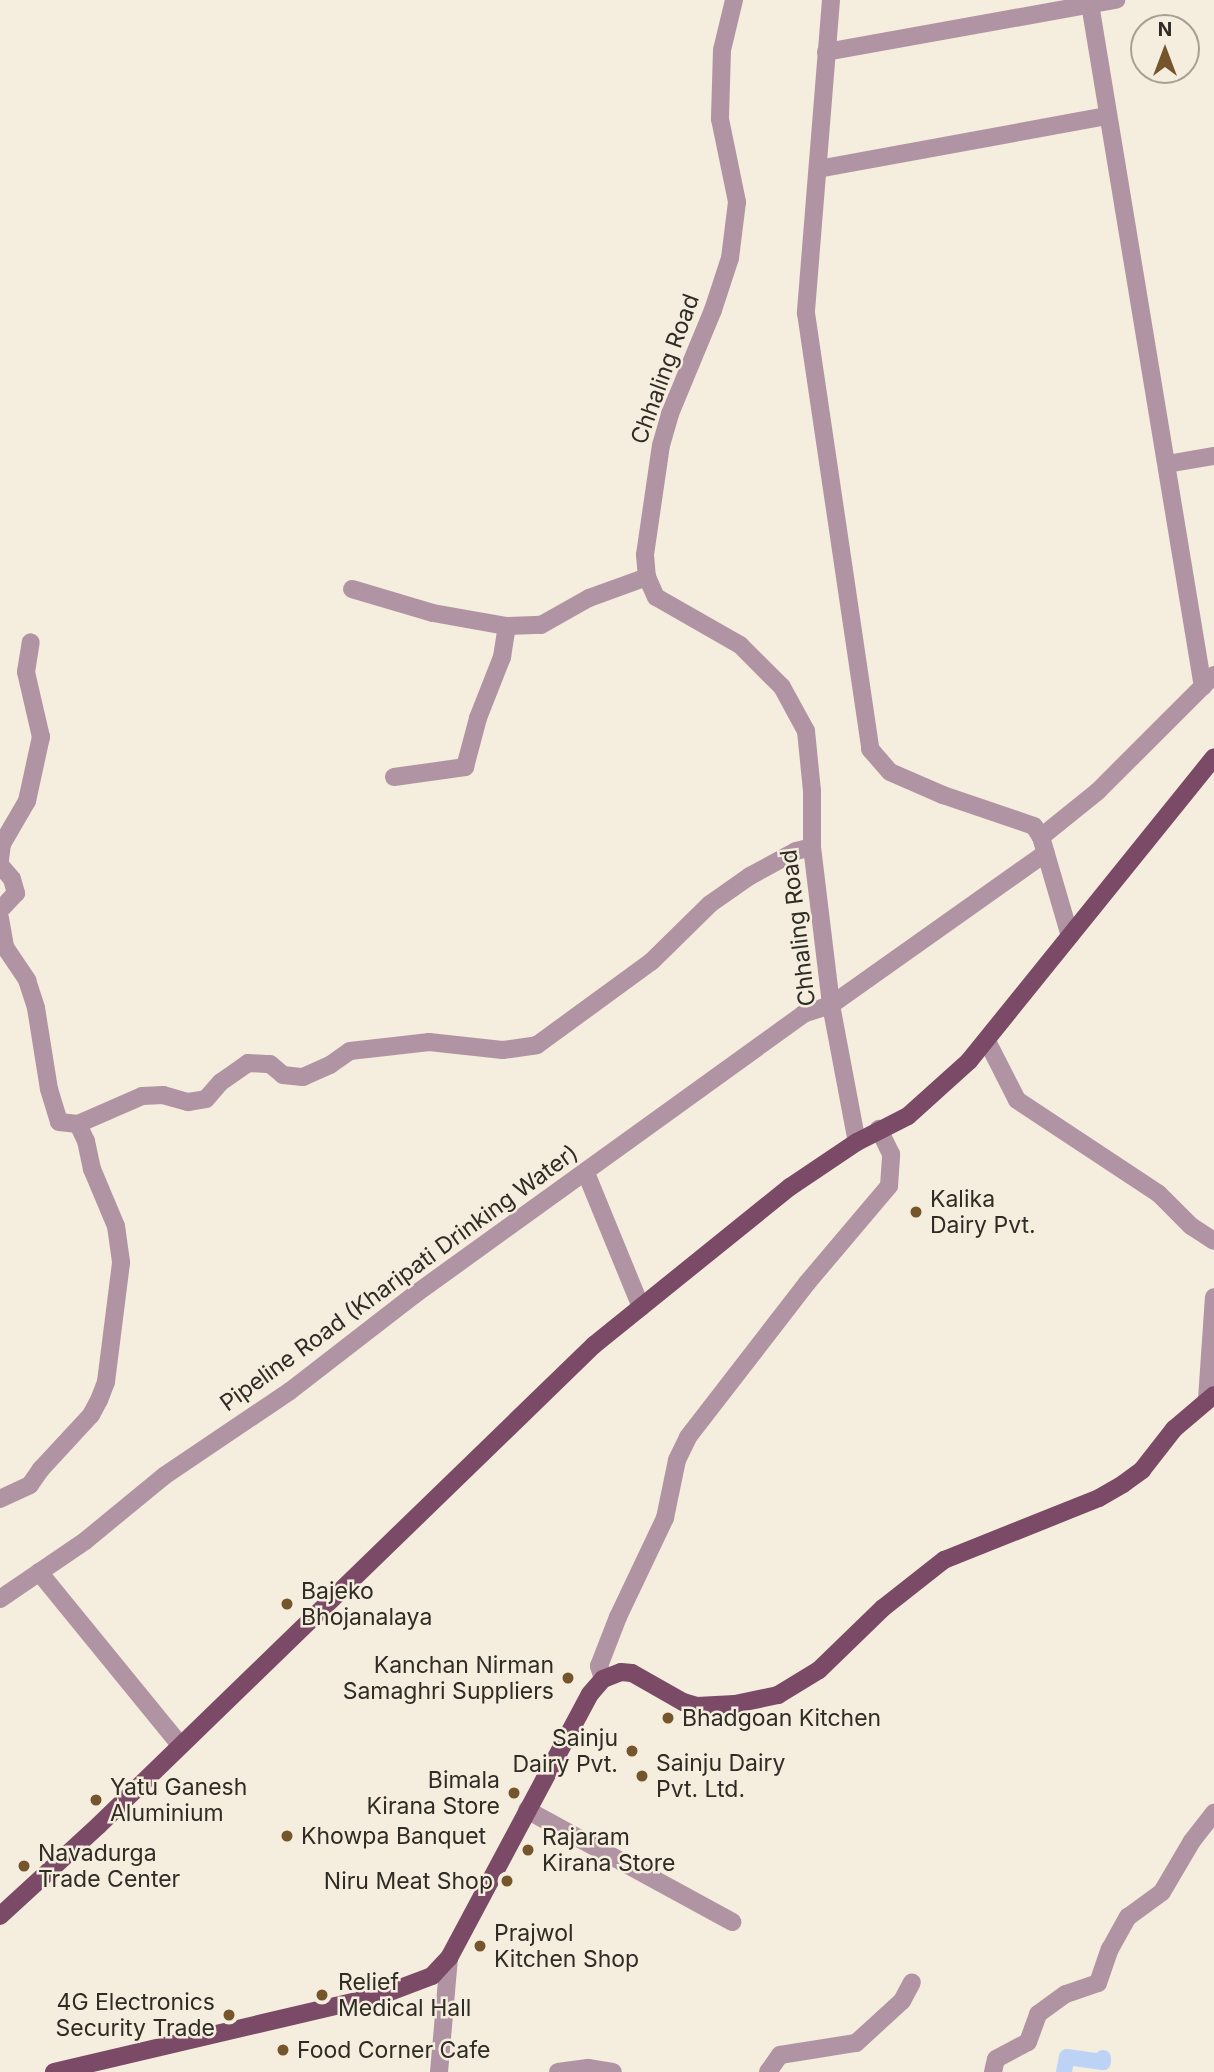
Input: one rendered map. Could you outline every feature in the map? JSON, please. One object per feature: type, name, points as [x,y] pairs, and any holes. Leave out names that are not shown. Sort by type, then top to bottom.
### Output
[{"type":"main road","points":[[0,1916],[517,1417],[641,1307],[790,1187],[857,1142],[908,1116],[931,1097],[986,1041],[1214,758]]},
{"type":"main road","points":[[54,2072],[379,1996],[432,1976],[449,1958],[590,1694],[603,1679],[621,1672],[632,1673],[676,1698],[697,1706],[728,1705],[778,1695],[819,1670],[883,1608],[944,1560],[1099,1498],[1124,1484],[1142,1470],[1174,1429],[1211,1397]]},
{"type":"street","name":"Chhaling Road","points":[[734,0],[723,50],[720,119],[737,202],[730,258],[713,310],[660,445],[645,555],[647,578],[656,597],[733,640],[782,687],[806,731],[812,847],[831,1005],[857,1142]]},
{"type":"street","points":[[831,0],[806,313],[848,615],[870,749],[890,772],[943,795],[1034,826],[1044,845],[1070,936]]},
{"type":"street","points":[[827,52],[1116,0]]},
{"type":"street","points":[[1090,4],[1167,464],[1209,681]]},
{"type":"street","points":[[818,169],[1107,116]]},
{"type":"street","points":[[1167,464],[1214,456]]},
{"type":"street","points":[[352,589],[433,613],[507,626],[541,625],[589,598],[647,578]]},
{"type":"street","points":[[394,777],[465,767],[478,718],[502,657],[507,626]]},
{"type":"street","points":[[0,860],[2,844],[27,801],[41,737],[26,672],[32,642]]},
{"type":"street","name":"Pipeline Road (Kharipati Drinking Water)","points":[[0,1599],[85,1541],[164,1476],[290,1391],[414,1295],[803,1014],[831,1005],[1044,845],[1209,681]]},
{"type":"street","points":[[0,918],[5,947],[27,980],[36,1008],[49,1089],[59,1122],[78,1124],[142,1096],[163,1095],[188,1102],[206,1099],[220,1082],[248,1063],[270,1064],[284,1074],[303,1077],[330,1065],[350,1051],[429,1042],[503,1050],[537,1045],[652,961],[710,904],[750,876],[796,851],[812,847]]},
{"type":"street","points":[[0,866],[12,879],[16,893],[0,910]]},
{"type":"street","points":[[986,1041],[1017,1100],[1159,1194],[1191,1227],[1214,1241]]},
{"type":"street","points":[[0,1499],[30,1485],[41,1468],[91,1415],[106,1382],[121,1264],[116,1227],[78,1124]]},
{"type":"street","points":[[603,1679],[599,1666],[618,1617],[665,1518],[677,1460],[688,1437],[807,1283],[889,1186],[891,1154],[879,1129]]},
{"type":"street","points":[[586,1173],[641,1307]]},
{"type":"street","points":[[1211,1397],[1214,1297]]},
{"type":"street","points":[[39,1572],[180,1745]]},
{"type":"street","points":[[527,1810],[732,1922]]},
{"type":"street","points":[[993,2072],[996,2059],[1028,2042],[1038,2014],[1066,1994],[1098,1983],[1110,1950],[1128,1917],[1162,1892],[1192,1841],[1214,1812]]},
{"type":"street","points":[[439,2072],[449,1958]]},
{"type":"street","points":[[768,2072],[780,2055],[856,2043],[902,2001],[912,1982]]},
{"type":"street","points":[[558,2072],[588,2068],[613,2072]]},
{"type":"waterway","points":[[1064,2072],[1067,2057],[1103,2062],[1103,2058]]},
{"type":"place","name":"Kalika Dairy Pvt.","points":[[916,1212]]},
{"type":"place","name":"Bajeko Bhojanalaya","points":[[287,1604]]},
{"type":"place","name":"Kanchan Nirman Samaghri Suppliers","points":[[568,1678]]},
{"type":"place","name":"Bhadgoan Kitchen","points":[[668,1718]]},
{"type":"place","name":"Sainju Dairy Pvt.","points":[[632,1751]]},
{"type":"place","name":"Sainju Dairy Pvt. Ltd.","points":[[642,1776]]},
{"type":"place","name":"Bimala Kirana Store","points":[[514,1793]]},
{"type":"place","name":"Yatu Ganesh Aluminium","points":[[96,1800]]},
{"type":"place","name":"Khowpa Banquet","points":[[287,1836]]},
{"type":"place","name":"Rajaram Kirana Store","points":[[528,1850]]},
{"type":"place","name":"Navadurga Trade Center","points":[[24,1866]]},
{"type":"place","name":"Niru Meat Shop","points":[[507,1881]]},
{"type":"place","name":"Prajwol Kitchen Shop","points":[[480,1946]]},
{"type":"place","name":"Relief Medical Hall","points":[[322,1995]]},
{"type":"place","name":"4G Electronics Security Trade","points":[[229,2015]]},
{"type":"place","name":"Food Corner Cafe","points":[[283,2050]]}]
